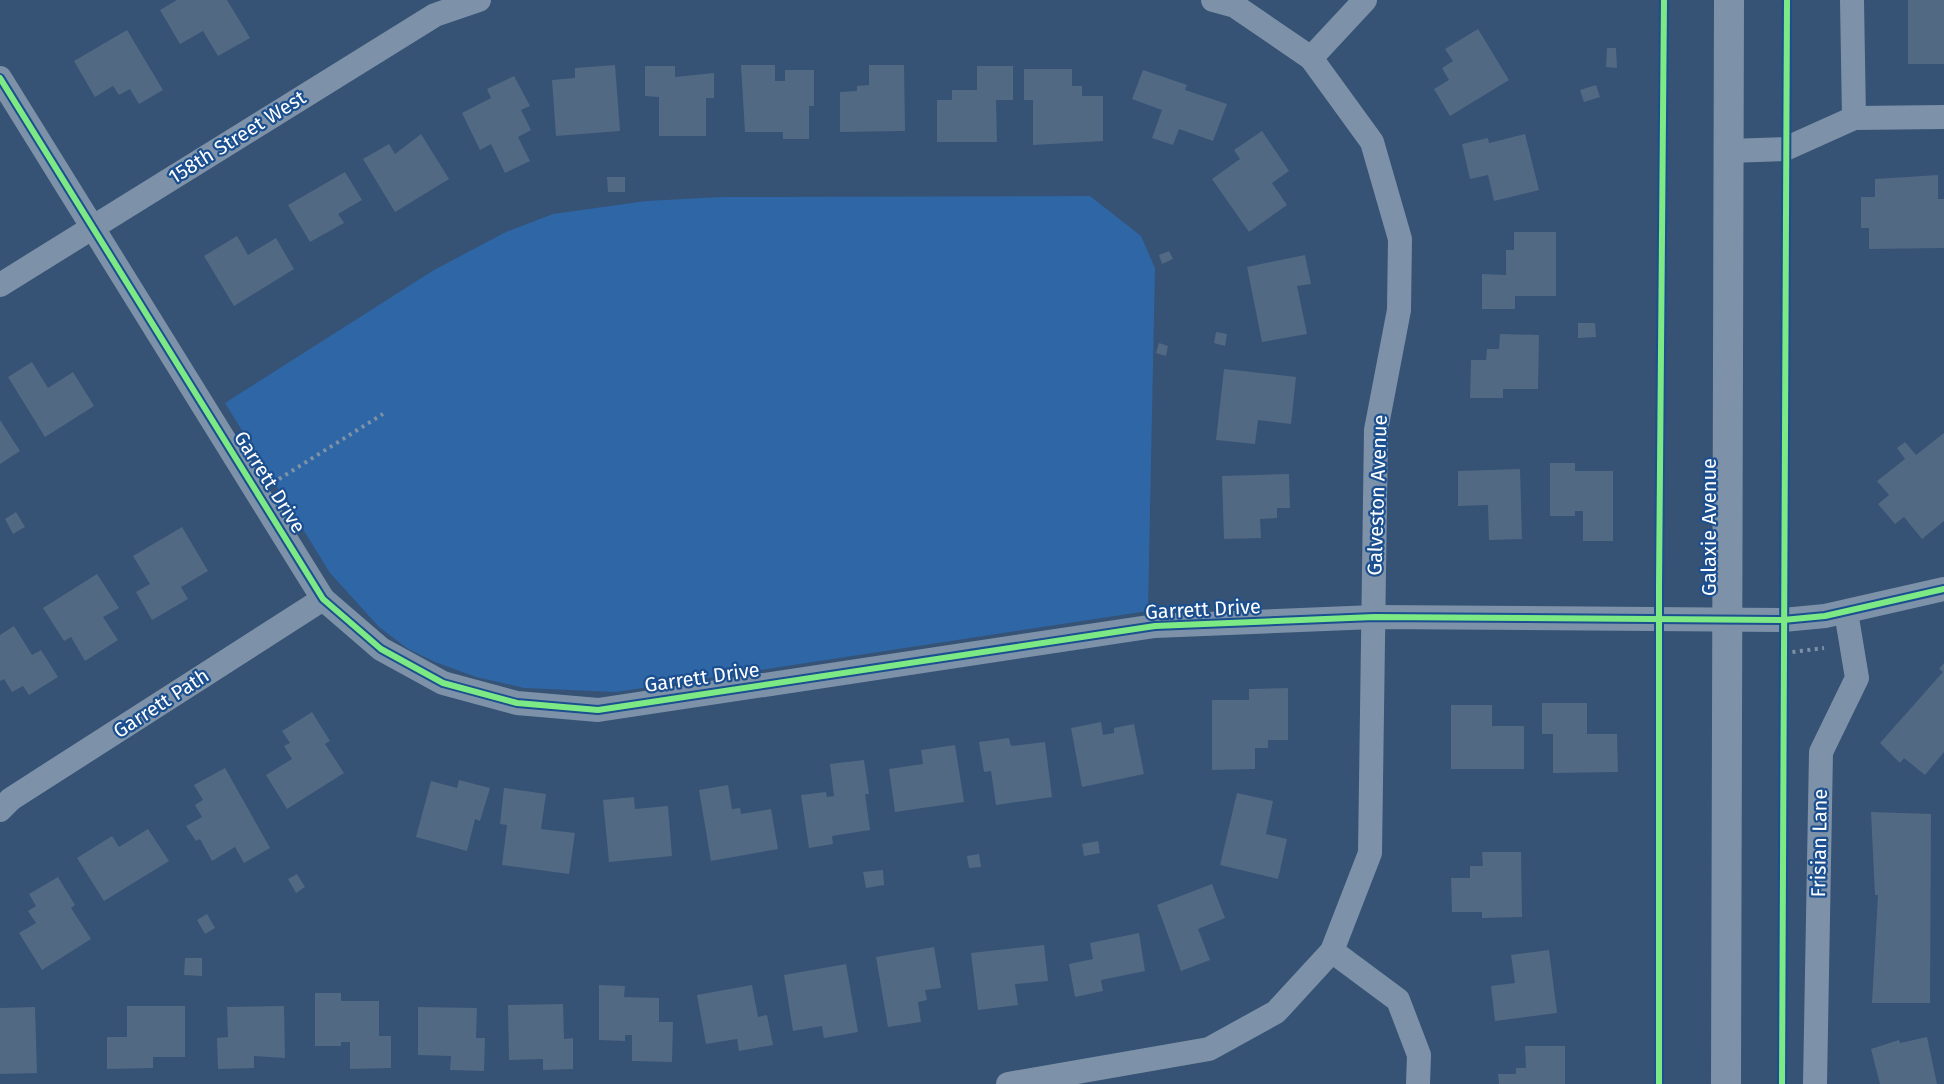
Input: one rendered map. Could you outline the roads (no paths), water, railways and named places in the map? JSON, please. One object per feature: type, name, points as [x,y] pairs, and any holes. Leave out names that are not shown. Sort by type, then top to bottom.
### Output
[{"type":"street","name":"158th Street West","points":[[0,285],[435,15],[479,0]]},
{"type":"street","points":[[1213,0],[1235,6],[1311,58],[1365,0]]},
{"type":"street","name":"Galaxie Avenue","points":[[1726,1084],[1725,621],[1729,0]]},
{"type":"street","points":[[1852,0],[1854,117]]},
{"type":"street","name":"Galveston Avenue","points":[[1311,58],[1372,142],[1400,239],[1399,310],[1376,430],[1370,853],[1332,951]]},
{"type":"street","name":"Garrett Drive","points":[[0,78],[323,599],[381,649],[443,683],[517,703],[598,710],[1155,626],[1374,617],[1725,621]]},
{"type":"street","points":[[1728,151],[1785,149],[1854,117],[1944,117]]},
{"type":"street","points":[[1725,621],[1783,620],[1846,612],[1944,589]]},
{"type":"street","name":"Garrett Path","points":[[0,810],[11,800],[323,599]]},
{"type":"street","name":"Frisian Lane","points":[[1815,1084],[1821,752],[1857,678],[1846,612]]},
{"type":"street","points":[[1008,1084],[1209,1049],[1276,1012],[1332,951],[1398,1000],[1419,1055],[1418,1084]]}]
